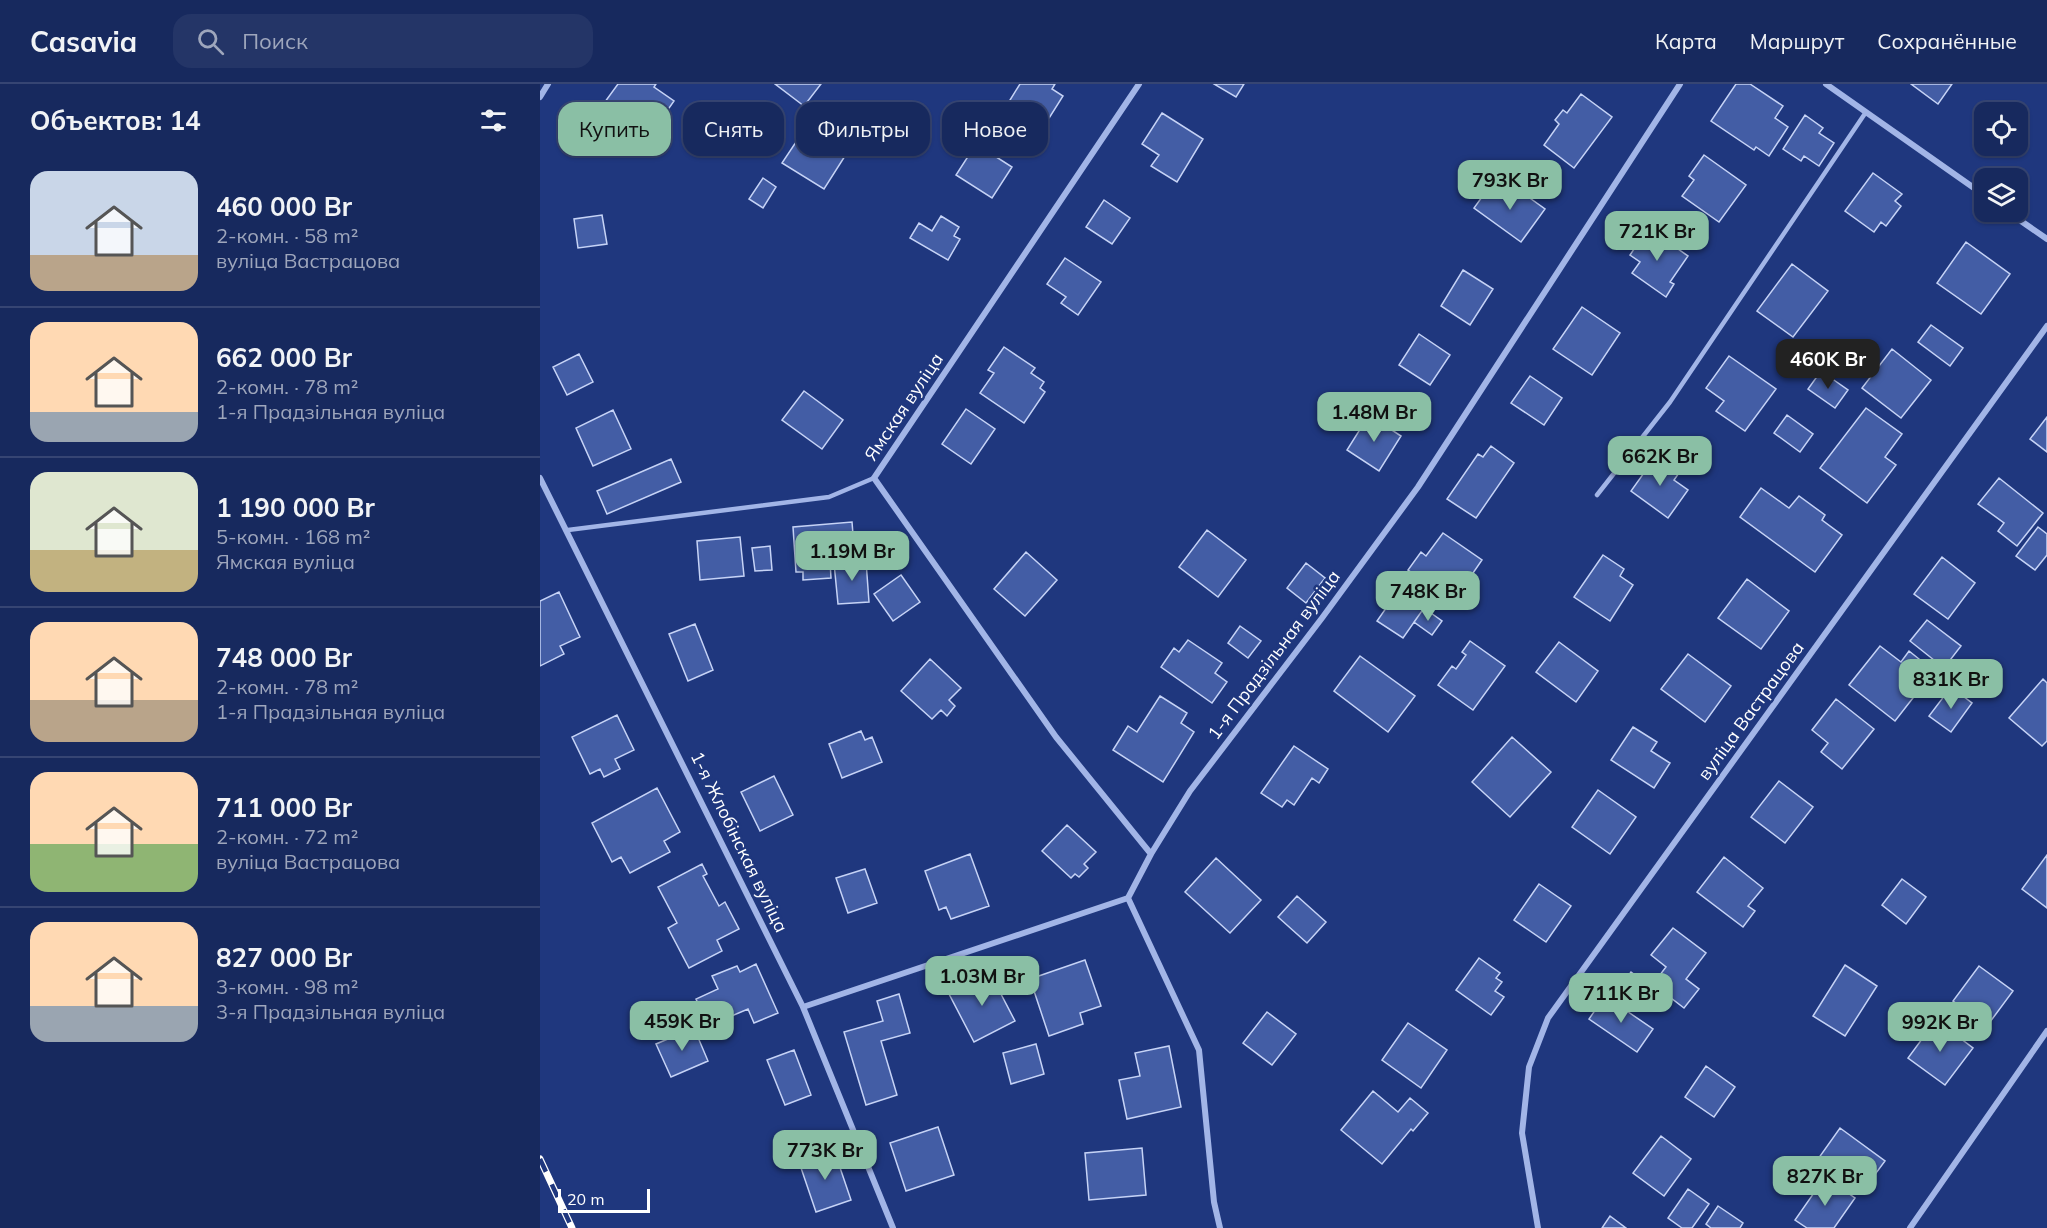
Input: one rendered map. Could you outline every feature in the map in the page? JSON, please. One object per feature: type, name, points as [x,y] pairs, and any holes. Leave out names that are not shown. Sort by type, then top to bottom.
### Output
[{"type":"street","points":[[540,97],[548,84]]},
{"type":"street","name":"Ямская вуліца","points":[[1139,84],[874,478],[1056,737],[1151,854]]},
{"type":"street","name":"1-я Прадзільная вуліца","points":[[1128,898],[1151,854],[1190,791],[1322,618],[1418,487],[1680,84]]},
{"type":"street","points":[[1826,84],[1974,188]]},
{"type":"street","points":[[2022,222],[2047,239]]},
{"type":"street","name":"вуліца Вастрацова","points":[[1538,1228],[1522,1132],[1529,1067],[1548,1018],[2047,326]]},
{"type":"street","name":"1-я Жлобінская вуліца","points":[[540,478],[568,530],[803,1007],[893,1228]]},
{"type":"street","points":[[803,1007],[1128,898],[1199,1050],[1214,1202],[1220,1228]]},
{"type":"street","points":[[1910,1228],[2047,1031]]},
{"type":"lane","points":[[1597,495],[1670,402],[1866,112]]},
{"type":"lane","points":[[568,530],[829,497],[874,478]]},
{"type":"building","points":[[618,84],[656,84],[654,87],[674,101],[671,105],[671,102],[605,102]]},
{"type":"building","points":[[775,84],[821,84],[807,102],[799,102]]},
{"type":"building","points":[[1020,84],[1055,84],[1052,89],[1063,96],[1048,120],[1048,102],[1013,102],[1010,100]]},
{"type":"building","points":[[1214,84],[1244,84],[1236,97]]},
{"type":"building","points":[[1736,84],[1750,84],[1783,106],[1775,118],[1788,127],[1769,156],[1756,147],[1754,150],[1711,121]]},
{"type":"building","points":[[1911,84],[1952,84],[1938,104]]},
{"type":"building","points":[[1581,94],[1612,117],[1574,168],[1544,145],[1559,124],[1555,120],[1563,110],[1567,113]]},
{"type":"building","points":[[1162,113],[1203,139],[1177,182],[1151,166],[1159,155],[1142,144]]},
{"type":"building","points":[[1805,115],[1823,128],[1819,133],[1834,143],[1819,166],[1804,156],[1801,161],[1783,149]]},
{"type":"building","points":[[796,142],[796,156],[845,156],[824,189],[782,163]]},
{"type":"building","points":[[1704,155],[1746,185],[1719,222],[1682,196],[1694,180],[1689,176]]},
{"type":"building","points":[[968,156],[995,156],[1012,167],[992,198],[956,175]]},
{"type":"building","points":[[1873,173],[1902,194],[1895,201],[1901,206],[1886,226],[1881,222],[1874,232],[1845,211]]},
{"type":"building","points":[[763,178],[776,187],[763,208],[749,199]]},
{"type":"building","points":[[1492,183],[1515,199],[1520,191],[1545,209],[1521,242],[1474,208]]},
{"type":"building","points":[[1104,200],[1130,218],[1112,244],[1086,227]]},
{"type":"building","points":[[602,215],[607,244],[578,248],[574,219]]},
{"type":"building","points":[[941,216],[959,227],[954,236],[960,239],[948,260],[910,238],[919,223],[932,231]]},
{"type":"building","points":[[1648,228],[1688,256],[1670,282],[1674,284],[1666,297],[1632,273],[1640,262],[1630,255]]},
{"type":"building","points":[[1966,242],[2010,274],[1981,314],[1937,283]]},
{"type":"building","points":[[1065,258],[1101,282],[1078,315],[1061,303],[1066,297],[1047,284]]},
{"type":"building","points":[[1792,264],[1828,291],[1793,337],[1757,311]]},
{"type":"building","points":[[1463,270],[1493,289],[1470,325],[1441,306]]},
{"type":"building","points":[[1582,307],[1620,333],[1592,375],[1553,349]]},
{"type":"building","points":[[1931,325],[1963,348],[1950,366],[1918,342]]},
{"type":"building","points":[[1419,334],[1450,355],[1430,385],[1399,365]]},
{"type":"building","points":[[1004,347],[1035,368],[1031,373],[1044,382],[1040,388],[1045,392],[1024,423],[980,393],[994,373],[988,370]]},
{"type":"building","points":[[1892,349],[1931,380],[1901,418],[1862,388]]},
{"type":"building","points":[[579,354],[593,382],[567,395],[553,367]]},
{"type":"building","points":[[1729,356],[1776,389],[1745,431],[1716,411],[1724,401],[1706,388]]},
{"type":"building","points":[[1821,371],[1848,390],[1835,408],[1808,389]]},
{"type":"building","points":[[1530,376],[1562,398],[1544,425],[1511,403]]},
{"type":"building","points":[[804,391],[843,420],[822,449],[782,420]]},
{"type":"building","points":[[1866,408],[1902,434],[1885,457],[1896,465],[1867,503],[1820,468]]},
{"type":"building","points":[[966,409],[995,429],[971,464],[942,444]]},
{"type":"building","points":[[613,410],[631,449],[593,466],[576,428]]},
{"type":"building","points":[[1369,415],[1401,436],[1379,471],[1347,450]]},
{"type":"building","points":[[1787,415],[1813,434],[1800,452],[1774,433]]},
{"type":"building","points":[[2047,417],[2047,452],[2030,439]]},
{"type":"building","points":[[1491,446],[1514,463],[1476,518],[1447,499],[1478,454],[1483,457]]},
{"type":"building","points":[[1656,456],[1679,473],[1674,480],[1688,490],[1668,518],[1631,491]]},
{"type":"building","points":[[671,459],[681,482],[607,514],[597,491]]},
{"type":"building","points":[[1999,478],[2043,513],[2017,546],[1998,531],[2004,523],[1978,504]]},
{"type":"building","points":[[1761,488],[1789,508],[1799,496],[1825,515],[1822,520],[1842,535],[1815,572],[1740,517]]},
{"type":"building","points":[[852,522],[855,559],[830,561],[831,578],[803,580],[803,572],[796,572],[793,527]]},
{"type":"building","points":[[2038,527],[2047,534],[2047,555],[2035,570],[2016,556]]},
{"type":"building","points":[[1207,530],[1246,560],[1218,597],[1179,567]]},
{"type":"building","points":[[1443,533],[1482,560],[1462,589],[1459,587],[1450,599],[1408,570],[1421,552],[1426,556]]},
{"type":"building","points":[[740,537],[744,576],[700,580],[697,541]]},
{"type":"building","points":[[770,546],[772,570],[755,571],[752,548]]},
{"type":"building","points":[[1026,552],[1057,580],[1025,616],[994,589]]},
{"type":"building","points":[[1603,555],[1624,569],[1620,576],[1633,585],[1610,621],[1574,597]]},
{"type":"building","points":[[1942,557],[1975,583],[1948,619],[1914,594]]},
{"type":"building","points":[[866,561],[869,602],[838,604],[834,563]]},
{"type":"building","points":[[1306,563],[1325,578],[1306,603],[1287,588]]},
{"type":"building","points":[[901,575],[920,602],[893,621],[874,594]]},
{"type":"building","points":[[1747,579],[1789,611],[1761,649],[1718,618]]},
{"type":"building","points":[[1398,591],[1424,608],[1403,638],[1377,621]]},
{"type":"building","points":[[559,592],[580,637],[560,646],[564,654],[540,666],[540,601]]},
{"type":"building","points":[[1424,608],[1442,621],[1432,635],[1414,622]]},
{"type":"building","points":[[1927,620],[1961,646],[1944,668],[1910,641]]},
{"type":"building","points":[[695,624],[713,670],[688,681],[669,634]]},
{"type":"building","points":[[1240,626],[1261,641],[1248,658],[1228,643]]},
{"type":"building","points":[[1188,640],[1222,663],[1215,673],[1227,682],[1212,703],[1161,667],[1174,648],[1179,652]]},
{"type":"building","points":[[1470,641],[1505,666],[1473,710],[1438,685],[1452,666],[1456,669],[1466,655],[1462,652]]},
{"type":"building","points":[[1559,642],[1598,671],[1576,702],[1536,672]]},
{"type":"building","points":[[1880,646],[1901,662],[1909,651],[1934,671],[1895,721],[1849,685]]},
{"type":"building","points":[[1688,654],[1731,686],[1705,722],[1661,689]]},
{"type":"building","points":[[1360,656],[1415,696],[1388,732],[1334,691]]},
{"type":"building","points":[[930,659],[961,688],[949,700],[955,706],[947,716],[941,710],[932,719],[901,691]]},
{"type":"building","points":[[2043,679],[2047,683],[2047,741],[2042,746],[2009,718]]},
{"type":"building","points":[[1951,687],[1972,703],[1951,732],[1929,716]]},
{"type":"building","points":[[1160,696],[1187,713],[1181,723],[1194,732],[1163,782],[1113,750],[1128,726],[1137,732]]},
{"type":"building","points":[[1836,699],[1874,729],[1842,769],[1821,752],[1828,743],[1812,730]]},
{"type":"building","points":[[617,715],[634,750],[615,759],[620,769],[604,777],[600,769],[590,774],[572,737]]},
{"type":"building","points":[[1633,727],[1657,742],[1651,751],[1670,763],[1654,788],[1611,760]]},
{"type":"building","points":[[861,731],[865,740],[872,737],[882,762],[842,778],[829,744]]},
{"type":"building","points":[[1512,737],[1551,772],[1510,817],[1472,782]]},
{"type":"building","points":[[1294,746],[1328,769],[1319,783],[1312,778],[1294,805],[1287,800],[1282,807],[1261,793]]},
{"type":"building","points":[[774,776],[793,815],[760,831],[741,792]]},
{"type":"building","points":[[1779,781],[1813,807],[1785,843],[1751,817]]},
{"type":"building","points":[[657,788],[680,832],[664,841],[670,852],[630,873],[621,857],[612,862],[592,823]]},
{"type":"building","points":[[1598,790],[1636,817],[1610,854],[1572,827]]},
{"type":"building","points":[[1067,825],[1096,852],[1084,864],[1088,868],[1079,877],[1075,874],[1071,878],[1042,851]]},
{"type":"building","points":[[970,854],[989,906],[951,919],[946,907],[939,910],[925,871]]},
{"type":"building","points":[[2047,855],[2047,908],[2022,889]]},
{"type":"building","points":[[1724,857],[1763,888],[1748,906],[1755,911],[1743,927],[1697,892]]},
{"type":"building","points":[[1216,858],[1261,900],[1230,933],[1185,892]]},
{"type":"building","points":[[702,864],[707,874],[703,876],[719,906],[725,902],[739,929],[717,940],[722,951],[689,968],[668,928],[677,923],[658,887]]},
{"type":"building","points":[[865,869],[877,903],[848,913],[836,878]]},
{"type":"building","points":[[1902,879],[1926,897],[1906,924],[1882,905]]},
{"type":"building","points":[[1539,884],[1571,906],[1546,942],[1514,920]]},
{"type":"building","points":[[1297,896],[1326,922],[1307,943],[1278,917]]},
{"type":"building","points":[[1673,928],[1706,953],[1686,979],[1699,989],[1684,1008],[1653,984],[1666,967],[1651,955]]},
{"type":"building","points":[[1479,958],[1500,973],[1496,978],[1502,982],[1495,991],[1504,997],[1491,1015],[1456,990]]},
{"type":"building","points":[[1085,960],[1101,1006],[1080,1013],[1083,1024],[1049,1036],[1030,979]]},
{"type":"building","points":[[756,964],[778,1013],[754,1023],[748,1009],[708,1026],[696,999],[718,989],[712,976],[737,966],[740,972]]},
{"type":"building","points":[[1845,965],[1877,986],[1845,1036],[1813,1016]]},
{"type":"building","points":[[1979,966],[2013,991],[1987,1026],[1953,1001]]},
{"type":"building","points":[[989,971],[1015,1021],[974,1042],[948,992]]},
{"type":"building","points":[[1631,972],[1654,989],[1643,1004],[1620,987]]},
{"type":"building","points":[[899,994],[910,1033],[881,1041],[897,1095],[866,1105],[844,1032],[883,1021],[877,1001]]},
{"type":"building","points":[[1605,996],[1653,1029],[1637,1052],[1589,1019]]},
{"type":"building","points":[[1267,1012],[1296,1034],[1272,1065],[1243,1043]]},
{"type":"building","points":[[1936,1020],[1973,1048],[1945,1085],[1908,1058]]},
{"type":"building","points":[[1408,1023],[1447,1050],[1421,1088],[1382,1060]]},
{"type":"building","points":[[694,1028],[708,1061],[671,1077],[656,1044]]},
{"type":"building","points":[[1036,1044],[1044,1074],[1011,1084],[1003,1053]]},
{"type":"building","points":[[1169,1046],[1181,1107],[1127,1119],[1119,1080],[1140,1076],[1135,1053]]},
{"type":"building","points":[[794,1050],[811,1095],[785,1105],[767,1060]]},
{"type":"building","points":[[1706,1066],[1735,1087],[1714,1117],[1685,1097]]},
{"type":"building","points":[[1373,1091],[1398,1112],[1410,1098],[1428,1113],[1413,1131],[1411,1129],[1382,1164],[1341,1130]]},
{"type":"building","points":[[938,1127],[954,1175],[906,1191],[890,1143]]},
{"type":"building","points":[[1840,1128],[1885,1161],[1862,1192],[1818,1159]]},
{"type":"building","points":[[1661,1136],[1691,1159],[1664,1196],[1633,1173]]},
{"type":"building","points":[[1142,1148],[1146,1195],[1089,1200],[1085,1153]]},
{"type":"building","points":[[834,1150],[851,1200],[816,1212],[799,1162]]},
{"type":"building","points":[[1825,1177],[1855,1198],[1834,1228],[1807,1228],[1795,1220]]},
{"type":"building","points":[[1688,1189],[1709,1204],[1692,1228],[1682,1228],[1668,1218]]},
{"type":"building","points":[[1718,1206],[1743,1223],[1740,1228],[1711,1228],[1706,1224]]},
{"type":"building","points":[[1610,1216],[1626,1228],[1602,1228]]},
{"type":"railway","points":[[540,1159],[572,1228]]}]
